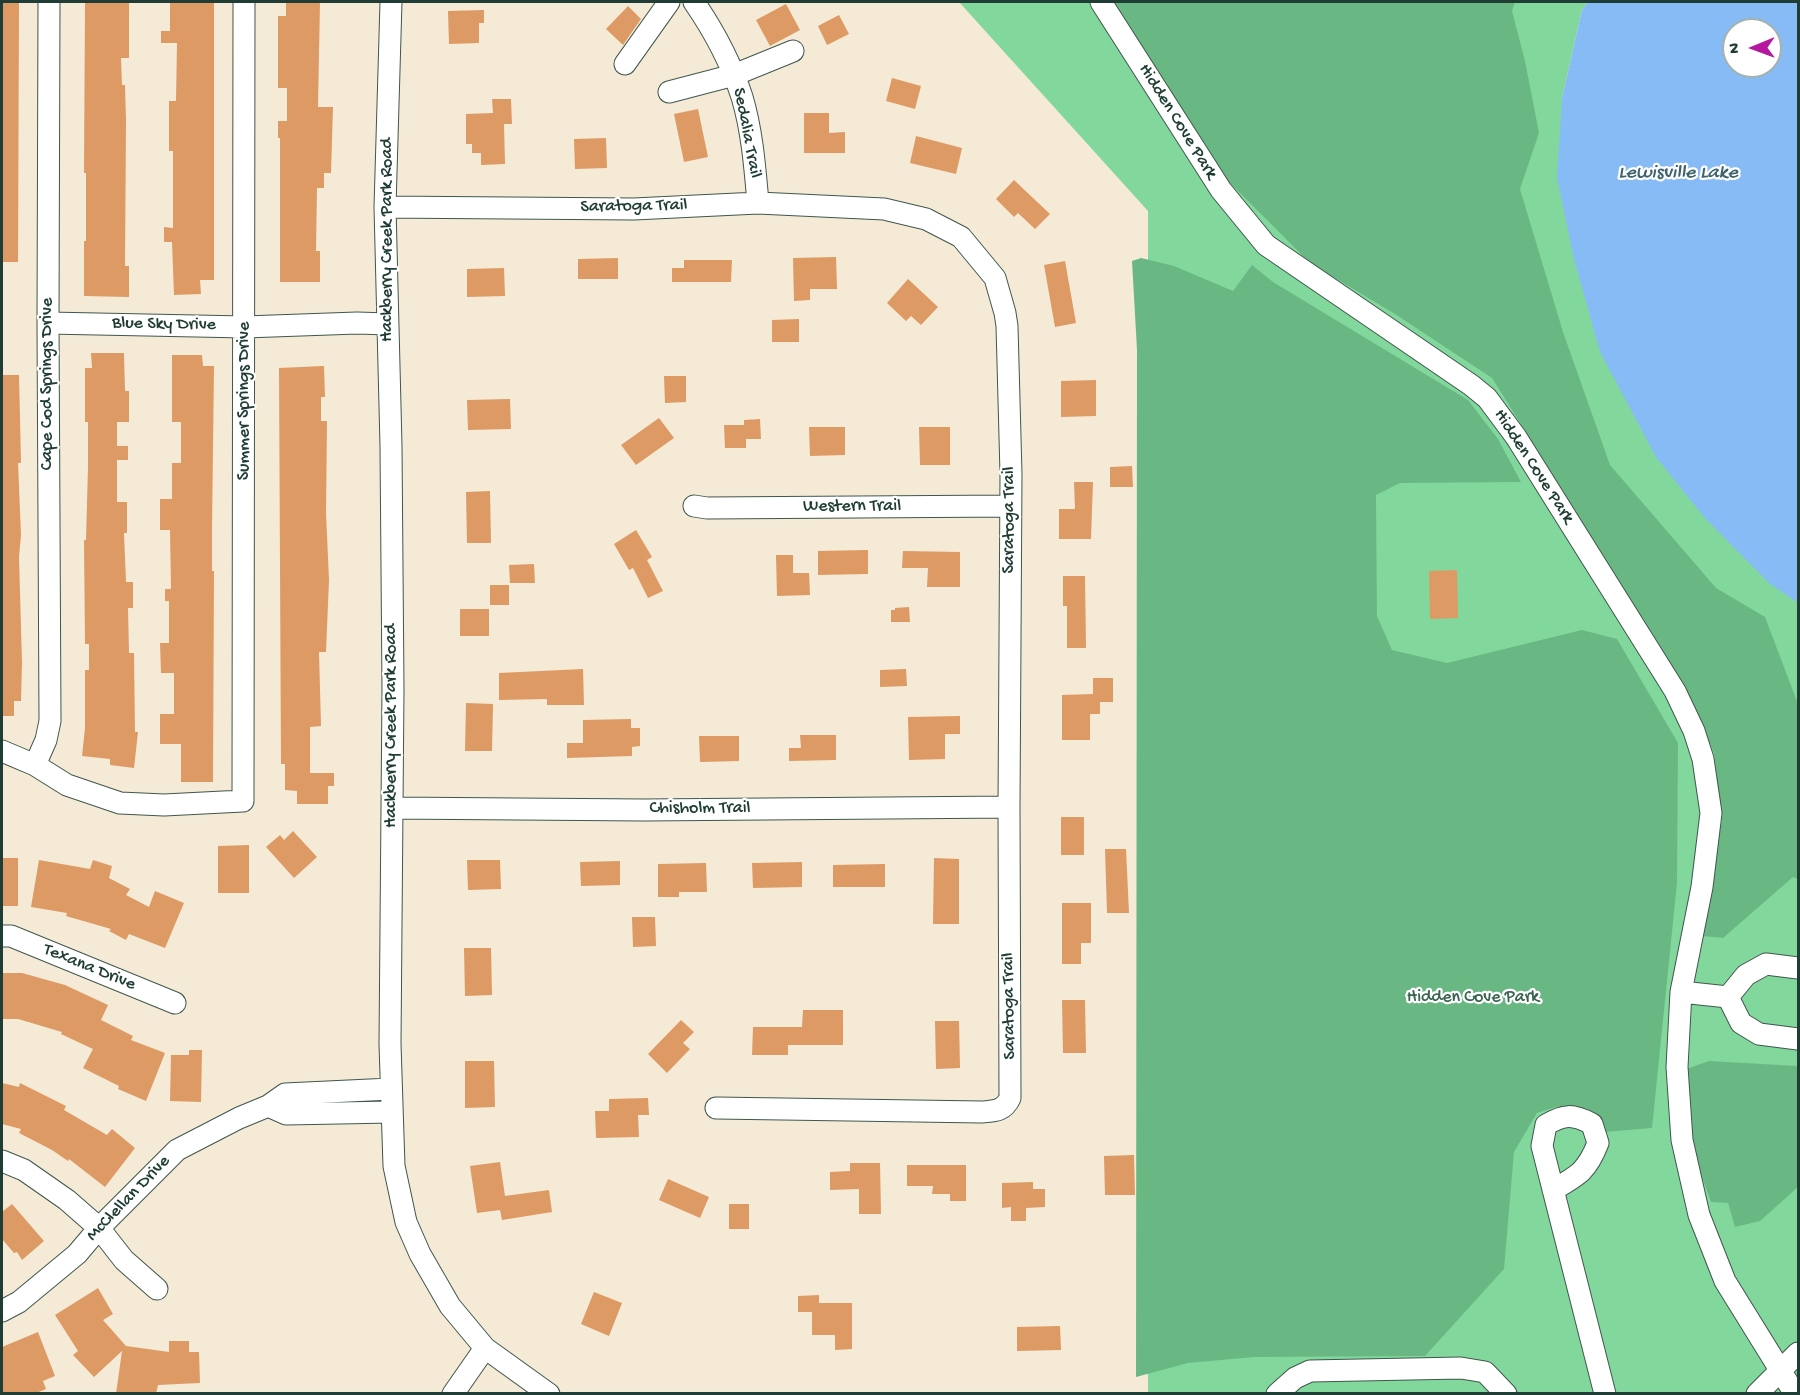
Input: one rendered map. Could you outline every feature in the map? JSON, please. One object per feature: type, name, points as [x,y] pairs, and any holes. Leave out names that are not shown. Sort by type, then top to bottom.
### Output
[{"type":"street","name":"Cape Cod Springs Drive","points":[[35,765],[46,740],[50,722],[49,2]]},
{"type":"street","name":"Summer Springs Drive","points":[[35,765],[67,785],[120,803],[164,805],[243,801],[244,2]]},
{"type":"street","name":"Hackberry Creek Park Road","points":[[391,2],[386,207],[391,472],[391,1089],[394,1166],[406,1222],[420,1254],[450,1306],[485,1348],[549,1394]]},
{"type":"street","points":[[625,64],[669,2]]},
{"type":"street","name":"Sedalia Trail","points":[[694,2],[721,46],[742,98],[750,138],[758,203]]},
{"type":"street","name":"Hidden Cove Park","points":[[1101,2],[1221,190],[1266,245],[1487,398],[1516,437],[1675,691],[1694,731],[1703,759],[1711,813],[1702,887],[1681,992],[1677,1067],[1682,1140],[1699,1215],[1725,1281],[1783,1371],[1795,1394]]},
{"type":"street","points":[[669,92],[734,75],[793,51]]},
{"type":"street","name":"Saratoga Trail","points":[[386,207],[634,209],[758,203],[884,209],[926,219],[961,237],[995,278],[1007,326],[1011,474],[1009,506],[1010,1098],[1007,1106],[982,1112],[716,1108]]},
{"type":"street","name":"Blue Sky Drive","points":[[48,323],[245,327],[388,324]]},
{"type":"street","name":"Western Trail","points":[[694,506],[707,508],[1009,506]]},
{"type":"street","points":[[2,751],[35,765]]},
{"type":"street","name":"Chisholm Trail","points":[[392,808],[677,810],[1009,807]]},
{"type":"street","name":"Texana Drive","points":[[2,936],[11,936],[175,1003]]},
{"type":"street","points":[[1728,997],[1746,975],[1766,963],[1798,968]]},
{"type":"street","points":[[1681,992],[1728,997]]},
{"type":"street","points":[[1728,997],[1741,1023],[1759,1034],[1798,1039]]},
{"type":"street","name":"McClellan Drive","points":[[2,1311],[19,1302],[77,1254],[99,1227],[177,1150],[239,1118],[268,1106],[285,1094],[391,1089]]},
{"type":"street","points":[[301,1093],[302,1114]]},
{"type":"street","points":[[268,1106],[286,1114],[392,1112]]},
{"type":"street","points":[[2,1161],[24,1170],[67,1200],[99,1227],[124,1260],[157,1289]]},
{"type":"street","points":[[1553,1190],[1605,1394]]},
{"type":"street","points":[[453,1394],[485,1348]]},
{"type":"street","points":[[1757,1394],[1783,1371],[1798,1353]]},
{"type":"street","points":[[1277,1394],[1295,1378],[1310,1371],[1461,1368],[1485,1372],[1506,1394]]},
{"type":"green space","name":"Hidden Cove Park","points":[[959,2],[1588,2],[1582,10],[1562,98],[1798,602],[1798,1393],[1148,1393],[1148,211]]},
{"type":"green space","points":[[1113,2],[1515,2],[1512,11],[1525,61],[1539,133],[1520,189],[1563,332],[1610,465],[1716,588],[1765,617],[1798,704],[1798,879],[1793,877],[1723,938],[1702,936],[1722,820],[1714,753],[1686,688],[1492,378],[1395,314],[1310,263],[1230,183]]},
{"type":"green space","points":[[1141,258],[1174,266],[1233,291],[1252,265],[1273,282],[1468,400],[1498,439],[1521,482],[1400,483],[1376,495],[1377,616],[1392,650],[1447,663],[1582,630],[1617,639],[1678,743],[1677,883],[1652,1128],[1605,1132],[1588,1109],[1556,1107],[1537,1113],[1514,1152],[1504,1269],[1425,1356],[1254,1357],[1188,1363],[1136,1377],[1137,350],[1132,261]]},
{"type":"green space","points":[[1709,1061],[1798,1066],[1798,1187],[1760,1221],[1735,1227],[1728,1203],[1711,1202],[1690,1143],[1686,1069]]},
{"type":"water","name":"Lewisville Lake","points":[[1588,2],[1798,2],[1798,603],[1769,583],[1704,517],[1656,457],[1600,352],[1574,259],[1557,178],[1562,98],[1582,10]]},
{"type":"building","points":[[2,2],[19,2],[18,262],[2,262]]},
{"type":"building","points":[[85,2],[129,2],[129,58],[121,58],[122,85],[125,85],[125,266],[129,266],[129,297],[84,296],[84,241],[86,241]]},
{"type":"building","points":[[170,2],[214,2],[214,280],[200,280],[201,294],[174,295],[172,242],[164,242],[164,227],[173,228],[173,151],[169,151],[169,101],[176,101],[177,43],[161,43],[161,31],[170,31]]},
{"type":"building","points":[[286,2],[320,2],[318,107],[333,107],[331,173],[324,173],[324,188],[317,188],[316,251],[320,251],[320,282],[280,282],[278,121],[287,121],[287,88],[278,88],[278,16],[286,16]]},
{"type":"building","points":[[786,4],[800,30],[770,46],[756,20]]},
{"type":"building","points":[[628,6],[641,19],[623,45],[606,29]]},
{"type":"building","points":[[484,10],[484,23],[479,23],[479,43],[449,44],[448,11]]},
{"type":"building","points":[[839,15],[849,34],[827,45],[818,26]]},
{"type":"building","points":[[892,78],[921,86],[915,109],[886,101]]},
{"type":"building","points":[[492,99],[511,99],[512,124],[504,124],[505,164],[481,165],[481,153],[472,153],[472,144],[466,144],[466,114],[493,113]]},
{"type":"building","points":[[698,109],[708,157],[684,162],[674,114]]},
{"type":"building","points":[[804,113],[829,113],[829,133],[845,132],[845,153],[804,153]]},
{"type":"building","points":[[916,136],[962,148],[956,174],[910,163]]},
{"type":"building","points":[[606,138],[607,168],[575,169],[574,139]]},
{"type":"building","points":[[1014,180],[1050,214],[1035,229],[1018,213],[1014,217],[996,199]]},
{"type":"building","points":[[836,257],[837,289],[810,289],[810,300],[794,301],[793,258]]},
{"type":"building","points":[[618,258],[618,279],[578,279],[578,259]]},
{"type":"building","points":[[684,260],[732,260],[731,282],[672,282],[672,268],[684,268]]},
{"type":"building","points":[[1065,261],[1076,323],[1055,327],[1044,265]]},
{"type":"building","points":[[504,268],[505,296],[467,297],[467,269]]},
{"type":"building","points":[[908,279],[938,307],[921,325],[911,316],[906,321],[887,303]]},
{"type":"building","points":[[799,319],[799,342],[772,342],[772,320]]},
{"type":"building","points":[[91,353],[124,353],[125,391],[129,391],[129,422],[117,422],[117,446],[128,446],[128,460],[117,460],[117,502],[127,502],[127,533],[124,533],[126,582],[133,582],[133,608],[128,608],[129,653],[134,653],[135,732],[138,732],[134,768],[110,765],[110,759],[82,756],[85,728],[85,670],[89,670],[89,644],[85,644],[84,540],[86,540],[88,422],[85,422],[85,368],[92,368]]},
{"type":"building","points":[[172,355],[202,355],[203,366],[214,366],[213,782],[181,782],[181,744],[160,744],[160,714],[174,714],[174,673],[161,673],[160,643],[169,643],[169,601],[165,601],[165,589],[171,589],[170,530],[160,530],[160,499],[172,499],[172,463],[181,463],[181,422],[172,422]]},
{"type":"building","points":[[324,366],[325,397],[321,397],[321,421],[327,421],[326,513],[329,580],[326,652],[319,652],[321,726],[310,727],[310,773],[334,773],[334,786],[328,786],[328,804],[297,804],[297,791],[285,790],[285,764],[281,764],[279,368]]},
{"type":"building","points":[[2,375],[19,375],[21,463],[18,463],[22,663],[21,701],[14,701],[14,716],[2,716]]},
{"type":"building","points":[[664,376],[686,376],[686,402],[665,403]]},
{"type":"building","points":[[1096,380],[1096,416],[1061,417],[1061,381]]},
{"type":"building","points":[[510,399],[511,429],[468,430],[467,400]]},
{"type":"building","points":[[659,418],[674,438],[636,465],[621,445]]},
{"type":"building","points":[[760,419],[761,439],[746,439],[746,448],[725,448],[724,425],[744,425],[744,420]]},
{"type":"building","points":[[809,427],[845,427],[845,455],[810,456]]},
{"type":"building","points":[[919,427],[950,427],[950,465],[920,465]]},
{"type":"building","points":[[1132,466],[1133,487],[1110,487],[1110,467]]},
{"type":"building","points":[[1074,482],[1093,482],[1091,539],[1059,539],[1059,509],[1075,509]]},
{"type":"building","points":[[490,491],[491,543],[467,543],[466,492]]},
{"type":"building","points":[[636,530],[652,557],[647,560],[663,591],[648,598],[633,568],[629,570],[614,544]]},
{"type":"building","points":[[868,550],[868,574],[818,575],[818,551]]},
{"type":"building","points":[[903,551],[960,552],[960,587],[927,587],[928,568],[902,568]]},
{"type":"building","points":[[776,555],[793,555],[793,573],[809,573],[810,595],[777,596]]},
{"type":"building","points":[[534,564],[535,583],[510,583],[509,565]]},
{"type":"building","points":[[1457,570],[1458,618],[1430,619],[1429,571]]},
{"type":"building","points":[[1063,576],[1085,576],[1086,648],[1067,648],[1067,606],[1063,606]]},
{"type":"building","points":[[490,585],[509,585],[509,605],[490,605]]},
{"type":"building","points":[[909,607],[910,622],[891,622],[891,610]]},
{"type":"building","points":[[460,609],[489,609],[489,636],[460,636]]},
{"type":"building","points":[[583,669],[584,705],[547,705],[547,699],[499,700],[499,673]]},
{"type":"building","points":[[906,669],[907,686],[880,687],[880,670]]},
{"type":"building","points":[[1093,678],[1113,678],[1113,702],[1100,702],[1100,714],[1090,714],[1090,740],[1062,740],[1062,695],[1093,694]]},
{"type":"building","points":[[466,703],[493,704],[492,751],[465,751]]},
{"type":"building","points":[[960,716],[960,734],[945,734],[945,759],[909,760],[908,717]]},
{"type":"building","points":[[631,719],[631,728],[640,728],[640,746],[632,747],[632,756],[567,758],[567,743],[583,743],[583,720]]},
{"type":"building","points":[[800,735],[836,735],[836,760],[789,761],[789,748],[801,748]]},
{"type":"building","points":[[699,736],[739,736],[739,761],[700,762]]},
{"type":"building","points":[[1061,817],[1084,817],[1084,855],[1061,855]]},
{"type":"building","points":[[293,831],[317,857],[294,878],[266,847],[280,835],[284,840]]},
{"type":"building","points":[[249,845],[249,893],[218,893],[218,846]]},
{"type":"building","points":[[1105,849],[1126,849],[1129,913],[1107,913]]},
{"type":"building","points":[[2,858],[18,858],[18,906],[2,906]]},
{"type":"building","points":[[934,858],[959,859],[959,924],[933,924]]},
{"type":"building","points":[[39,860],[90,869],[93,860],[112,866],[109,878],[130,889],[126,895],[149,907],[155,891],[184,903],[165,948],[129,934],[126,940],[109,931],[111,929],[66,916],[67,913],[31,907]]},
{"type":"building","points":[[467,860],[500,860],[501,889],[468,890]]},
{"type":"building","points":[[620,861],[620,885],[581,886],[580,862]]},
{"type":"building","points":[[802,862],[802,887],[753,888],[752,863]]},
{"type":"building","points":[[706,863],[707,892],[679,892],[679,897],[658,897],[658,864]]},
{"type":"building","points":[[885,864],[885,887],[833,887],[833,865]]},
{"type":"building","points":[[1062,903],[1091,903],[1091,943],[1081,943],[1081,964],[1062,964]]},
{"type":"building","points":[[632,917],[655,917],[656,946],[633,947]]},
{"type":"building","points":[[464,948],[491,948],[492,995],[465,996]]},
{"type":"building","points":[[2,973],[22,973],[65,985],[108,1005],[101,1020],[133,1036],[131,1040],[165,1053],[146,1101],[118,1089],[119,1086],[83,1068],[93,1049],[61,1034],[62,1032],[18,1019],[2,1019]]},
{"type":"building","points":[[1062,1000],[1085,1000],[1086,1053],[1063,1053]]},
{"type":"building","points":[[803,1010],[843,1010],[843,1045],[788,1045],[788,1055],[752,1055],[753,1027],[802,1027]]},
{"type":"building","points":[[681,1020],[694,1032],[683,1043],[690,1049],[667,1073],[648,1054]]},
{"type":"building","points":[[935,1021],[959,1021],[960,1068],[936,1069]]},
{"type":"building","points":[[189,1050],[202,1050],[201,1102],[170,1101],[171,1055],[189,1055]]},
{"type":"building","points":[[465,1061],[494,1061],[495,1107],[465,1108]]},
{"type":"building","points":[[2,1083],[19,1087],[20,1083],[66,1106],[64,1110],[107,1135],[112,1129],[135,1148],[105,1187],[69,1159],[68,1161],[19,1133],[21,1129],[2,1124]]},
{"type":"building","points":[[648,1098],[649,1115],[638,1115],[639,1137],[596,1138],[595,1111],[609,1111],[609,1099]]},
{"type":"building","points":[[1134,1155],[1135,1195],[1105,1195],[1104,1156]]},
{"type":"building","points":[[500,1162],[505,1196],[549,1190],[552,1212],[502,1220],[500,1210],[477,1213],[470,1166]]},
{"type":"building","points":[[850,1163],[880,1163],[881,1214],[859,1214],[859,1189],[830,1190],[830,1172],[850,1171]]},
{"type":"building","points":[[907,1165],[966,1165],[966,1201],[950,1201],[950,1194],[932,1194],[933,1186],[907,1186]]},
{"type":"building","points":[[668,1179],[709,1197],[700,1218],[659,1200]]},
{"type":"building","points":[[1033,1182],[1033,1189],[1045,1189],[1045,1207],[1026,1208],[1026,1221],[1011,1221],[1011,1207],[1002,1208],[1002,1183]]},
{"type":"building","points":[[12,1204],[44,1241],[22,1260],[17,1252],[14,1253],[2,1239],[2,1212]]},
{"type":"building","points":[[729,1204],[749,1204],[749,1229],[729,1229]]},
{"type":"building","points":[[98,1288],[113,1314],[103,1320],[126,1346],[169,1352],[169,1341],[189,1341],[189,1352],[199,1352],[200,1383],[158,1385],[156,1394],[116,1394],[122,1351],[94,1377],[73,1355],[78,1351],[55,1315]]},
{"type":"building","points":[[594,1292],[622,1303],[609,1336],[581,1324]]},
{"type":"building","points":[[819,1295],[819,1303],[852,1303],[852,1349],[835,1350],[835,1335],[812,1335],[812,1312],[798,1312],[798,1296]]},
{"type":"building","points":[[1060,1326],[1061,1350],[1017,1351],[1017,1327]]},
{"type":"building","points":[[38,1332],[55,1376],[43,1381],[46,1389],[34,1394],[2,1394],[2,1347]]}]
